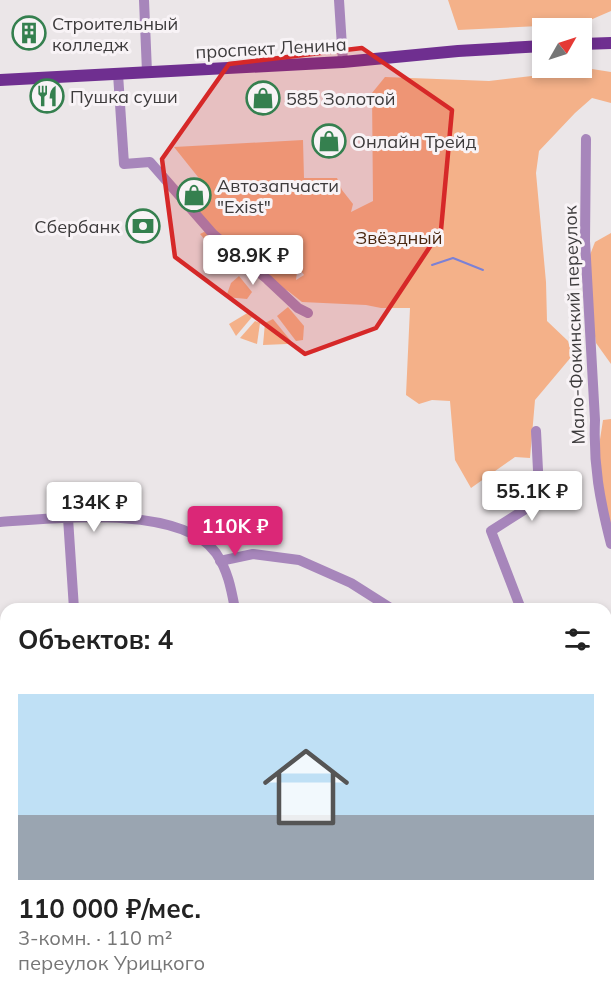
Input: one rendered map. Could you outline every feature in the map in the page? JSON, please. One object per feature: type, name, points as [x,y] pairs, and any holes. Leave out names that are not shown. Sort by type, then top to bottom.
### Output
[{"type":"main road","points":[[592,44],[611,43]]},
{"type":"main road","name":"проспект Ленина","points":[[0,80],[342,62],[532,47]]},
{"type":"street","points":[[144,0],[147,72]]},
{"type":"street","points":[[339,0],[342,62]]},
{"type":"street","points":[[118,74],[124,164],[150,162],[204,224],[290,301],[308,313]]},
{"type":"street","name":"Мало-Фокинский переулок","points":[[586,139],[585,241],[595,420],[594,447],[598,494],[611,544]]},
{"type":"street","points":[[519,603],[491,531],[535,503],[539,490],[536,431]]},
{"type":"street","points":[[0,522],[68,518],[149,519],[190,532],[214,551],[228,575],[234,603]]},
{"type":"street","points":[[68,518],[74,603]]},
{"type":"street","points":[[220,561],[254,554],[299,560],[351,583],[383,603]]},
{"type":"highlighted area","points":[[362,48],[452,110],[441,230],[376,328],[305,354],[175,257],[162,159],[229,64]]},
{"type":"green space","points":[[448,0],[611,0],[611,11],[592,19],[532,18],[532,26],[458,30]]},
{"type":"green space","name":"Звёздный","points":[[592,69],[611,72],[611,103],[592,98],[539,151],[536,173],[546,282],[547,321],[568,341],[572,356],[535,400],[530,458],[515,457],[471,488],[455,460],[450,401],[432,400],[419,404],[406,395],[410,308],[302,302],[277,286],[268,273],[269,267],[284,267],[297,272],[296,280],[304,275],[290,256],[252,257],[232,247],[218,234],[193,207],[210,192],[174,147],[303,140],[304,178],[337,178],[342,190],[353,204],[351,212],[373,201],[372,93],[385,77],[489,81],[532,76],[532,78],[592,78]]},
{"type":"green space","points":[[206,231],[243,262],[233,272],[200,234]]},
{"type":"green space","points":[[611,233],[611,364],[596,343],[588,290],[588,260],[595,242]]},
{"type":"green space","points":[[239,276],[252,292],[247,299],[226,297],[231,283]]},
{"type":"green space","points":[[288,307],[304,326],[303,340],[296,341],[277,316]]},
{"type":"green space","points":[[249,312],[252,317],[236,336],[229,324]]},
{"type":"green space","points":[[273,319],[291,341],[287,344],[263,345],[265,323]]},
{"type":"green space","points":[[255,321],[260,323],[257,344],[240,338]]},
{"type":"green space","points":[[611,419],[611,538],[598,452],[603,420]]},
{"type":"waterway","points":[[432,265],[453,258],[483,270]]},
{"type":"place","name":"Строительный колледж","points":[[29,33]]},
{"type":"place","name":"Пушка суши","points":[[47,96]]},
{"type":"place","name":"585 Золотой","points":[[263,98]]},
{"type":"place","name":"Онлайн Трейд","points":[[329,141]]},
{"type":"place","name":"Автозапчасти \"Exist\"","points":[[194,195]]},
{"type":"place","name":"Сбербанк","points":[[143,226]]}]
